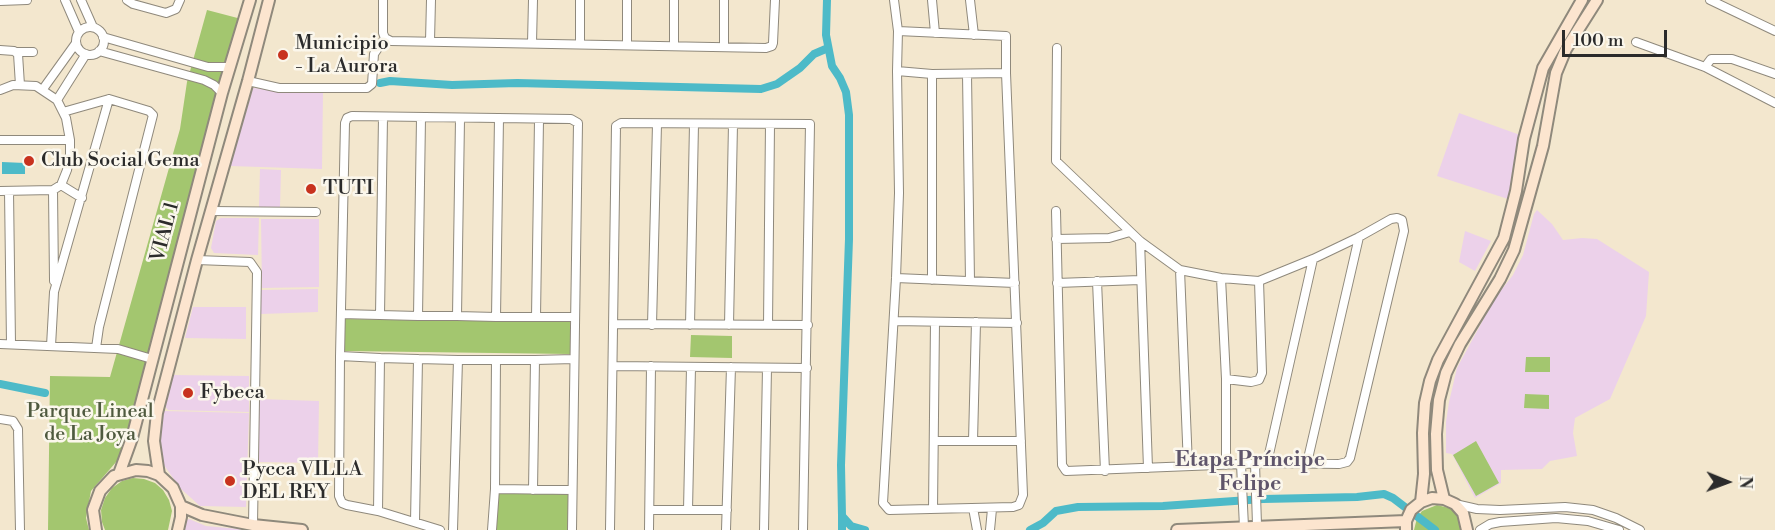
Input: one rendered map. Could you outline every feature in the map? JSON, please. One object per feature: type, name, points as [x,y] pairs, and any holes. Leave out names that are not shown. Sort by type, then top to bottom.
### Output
[{"type":"street","points":[[0,1],[27,0]]},
{"type":"street","points":[[65,0],[79,32]]},
{"type":"street","points":[[81,0],[93,27],[103,37],[99,51]]},
{"type":"street","points":[[127,0],[133,4],[166,13],[176,9],[180,0]]},
{"type":"street","name":"VIAL 1","points":[[119,474],[132,438],[222,93],[249,0]]},
{"type":"street","name":"VIAL 1","points":[[159,475],[154,441],[157,413],[268,0]]},
{"type":"street","points":[[384,0],[383,33],[385,38]]},
{"type":"street","points":[[430,41],[431,0]]},
{"type":"street","points":[[532,0],[532,43]]},
{"type":"street","points":[[579,44],[580,0]]},
{"type":"street","points":[[627,0],[627,45]]},
{"type":"street","points":[[674,0],[674,46]]},
{"type":"street","points":[[724,0],[724,47]]},
{"type":"street","points":[[385,38],[391,40],[766,48],[773,43],[775,0]]},
{"type":"street","points":[[894,0],[897,31],[899,193],[883,503],[889,510],[1013,507],[1019,505],[1022,500],[1006,36],[897,31]]},
{"type":"street","points":[[932,0],[935,33]]},
{"type":"street","points":[[970,0],[974,35]]},
{"type":"street","points":[[1421,502],[1424,474],[1425,403],[1430,381],[1438,360],[1504,238],[1516,192],[1524,139],[1543,68],[1582,0]]},
{"type":"street","points":[[1444,498],[1437,470],[1436,434],[1439,400],[1446,372],[1500,279],[1514,250],[1543,146],[1556,73],[1566,49],[1597,0]]},
{"type":"street","points":[[1710,0],[1775,31]]},
{"type":"street","points":[[43,88],[76,43],[79,32],[84,28],[93,27]]},
{"type":"street","points":[[103,37],[208,67],[230,67]]},
{"type":"street","points":[[248,81],[279,88],[369,88],[372,84],[374,54],[385,38]]},
{"type":"street","points":[[1636,42],[1705,67],[1775,103]]},
{"type":"street","points":[[76,43],[81,52],[86,54],[90,55],[99,51],[204,80],[214,85],[222,93]]},
{"type":"street","points":[[1056,211],[1062,465],[1064,468],[1070,472],[1256,463],[1339,464],[1347,462],[1350,458],[1404,225],[1402,220],[1391,219],[1313,259],[1259,281],[1221,278],[1180,270],[1140,241],[1056,160],[1057,48]]},
{"type":"street","points":[[0,50],[33,52]]},
{"type":"street","points":[[16,52],[19,58],[20,85]]},
{"type":"street","points":[[57,100],[86,54]]},
{"type":"street","points":[[1705,67],[1711,59],[1732,59],[1775,74]]},
{"type":"street","points":[[897,70],[932,74],[1006,73]]},
{"type":"street","points":[[932,74],[932,280]]},
{"type":"street","points":[[968,74],[970,281]]},
{"type":"street","points":[[0,90],[20,85],[43,88],[57,100],[63,112],[70,140],[67,170],[57,188],[51,346]]},
{"type":"street","points":[[63,112],[109,99],[149,111],[153,118],[99,327],[96,348]]},
{"type":"street","points":[[54,292],[109,99]]},
{"type":"street","points":[[440,530],[378,511],[347,505],[342,503],[339,496],[345,123],[347,118],[352,116],[571,119],[578,123],[572,530]]},
{"type":"street","points":[[380,315],[383,117]]},
{"type":"street","points":[[418,316],[421,118]]},
{"type":"street","points":[[457,316],[460,118]]},
{"type":"street","points":[[496,317],[499,118]]},
{"type":"street","points":[[536,317],[539,120]]},
{"type":"street","points":[[610,530],[616,126],[621,123],[810,124],[803,530]]},
{"type":"street","points":[[652,324],[657,124]]},
{"type":"street","points":[[690,325],[694,124]]},
{"type":"street","points":[[729,325],[734,124]]},
{"type":"street","points":[[768,325],[771,124]]},
{"type":"street","points":[[0,140],[70,140]]},
{"type":"street","points":[[0,191],[57,188],[82,198]]},
{"type":"street","points":[[9,190],[11,344]]},
{"type":"street","points":[[211,211],[316,212]]},
{"type":"street","points":[[1056,239],[1109,238],[1131,232]]},
{"type":"street","points":[[1307,463],[1359,237]]},
{"type":"street","points":[[1140,241],[1148,468]]},
{"type":"street","points":[[1267,463],[1313,259]]},
{"type":"street","points":[[197,260],[250,262],[257,272],[253,525]]},
{"type":"street","points":[[1180,270],[1188,466]]},
{"type":"street","points":[[896,278],[1015,283]]},
{"type":"street","points":[[1221,278],[1226,379],[1226,465]]},
{"type":"street","points":[[1057,283],[1140,280]]},
{"type":"street","points":[[1097,281],[1105,471]]},
{"type":"street","points":[[1226,379],[1251,382],[1259,380],[1262,373],[1259,281]]},
{"type":"street","points":[[341,314],[575,317]]},
{"type":"street","points":[[894,321],[1017,323]]},
{"type":"street","points":[[933,509],[935,322]]},
{"type":"street","points":[[973,441],[976,322]]},
{"type":"street","points":[[614,324],[808,325]]},
{"type":"street","points":[[0,344],[118,349],[152,358]]},
{"type":"street","points":[[340,356],[458,360],[574,358]]},
{"type":"street","points":[[378,511],[381,358]]},
{"type":"street","points":[[415,522],[418,359]]},
{"type":"street","points":[[453,530],[458,360]]},
{"type":"street","points":[[492,530],[495,489],[496,360]]},
{"type":"street","points":[[533,490],[535,360]]},
{"type":"street","points":[[613,366],[807,368]]},
{"type":"street","points":[[649,530],[651,366]]},
{"type":"street","points":[[688,510],[691,367]]},
{"type":"street","points":[[726,530],[731,367]]},
{"type":"street","points":[[764,530],[767,368]]},
{"type":"street","points":[[0,419],[13,421],[18,429],[20,530]]},
{"type":"street","points":[[935,441],[1021,441]]},
{"type":"street","points":[[1256,463],[1257,525]]},
{"type":"street","points":[[1241,464],[1244,527]]},
{"type":"street","points":[[96,530],[93,510],[97,495],[106,483],[130,470],[142,470],[159,475],[173,488],[181,506],[178,530]]},
{"type":"street","points":[[1243,487],[1256,487]]},
{"type":"street","points":[[495,489],[572,490]]},
{"type":"street","points":[[1177,530],[1257,525],[1406,525],[1411,510],[1421,502],[1432,498],[1444,498],[1455,504],[1500,510],[1565,507],[1593,510],[1640,530]]},
{"type":"street","points":[[1455,504],[1463,513],[1467,530]]},
{"type":"street","points":[[181,506],[202,515],[253,525],[302,530]]},
{"type":"street","points":[[973,508],[977,530]]},
{"type":"street","points":[[990,530],[992,509]]},
{"type":"street","points":[[650,510],[727,510]]},
{"type":"street","points":[[1480,530],[1490,524],[1500,522],[1556,518],[1588,521],[1618,530]]},
{"type":"shaded area","points":[[253,88],[323,92],[322,169],[230,166]]},
{"type":"shaded area","points":[[1459,113],[1520,135],[1508,199],[1437,176]]},
{"type":"shaded area","points":[[260,169],[281,170],[280,207],[259,207]]},
{"type":"shaded area","points":[[1537,210],[1552,224],[1563,240],[1597,239],[1649,272],[1646,316],[1610,399],[1575,418],[1573,433],[1577,456],[1550,461],[1542,469],[1501,470],[1501,483],[1475,498],[1452,454],[1446,453],[1446,422],[1449,402],[1457,368],[1495,298],[1513,275],[1523,255]]},
{"type":"shaded area","points":[[221,218],[259,218],[258,255],[214,253],[211,248],[216,221]]},
{"type":"shaded area","points":[[261,219],[319,219],[319,287],[262,288]]},
{"type":"shaded area","points":[[1465,231],[1491,241],[1475,271],[1459,262]]},
{"type":"shaded area","points":[[318,289],[318,312],[261,314],[261,290]]},
{"type":"shaded area","points":[[193,307],[246,307],[246,339],[185,338]]},
{"type":"shaded area","points":[[173,375],[249,376],[249,412],[168,410],[165,406]]},
{"type":"shaded area","points":[[258,399],[319,401],[318,463],[259,462],[256,459]]},
{"type":"shaded area","points":[[164,411],[249,413],[246,507],[200,506],[180,488],[164,465],[160,451]]},
{"type":"shaded area","points":[[189,519],[206,526],[250,530],[183,530],[185,521]]},
{"type":"green space","name":"Parque Lineal de La Joya","points":[[207,10],[249,21],[206,156],[123,454],[91,491],[86,518],[89,530],[48,530],[50,376],[110,377],[180,129],[187,82]]},
{"type":"green space","points":[[345,319],[570,322],[570,354],[344,351]]},
{"type":"green space","points":[[691,335],[732,336],[732,358],[690,357]]},
{"type":"green space","points":[[1526,357],[1550,357],[1550,372],[1525,372]]},
{"type":"green space","points":[[1525,394],[1549,395],[1549,409],[1524,408]]},
{"type":"green space","points":[[1476,441],[1499,483],[1476,496],[1453,455]]},
{"type":"green space","points":[[133,478],[155,483],[163,490],[172,511],[168,530],[105,530],[101,510],[105,498],[112,488],[122,481]]},
{"type":"green space","points":[[495,489],[572,490],[572,530],[492,530]]},
{"type":"green space","points":[[1437,505],[1453,509],[1458,514],[1463,530],[1414,530],[1417,518],[1422,511]]},
{"type":"water","points":[[2,162],[25,163],[25,174],[2,174]]},
{"type":"waterway","points":[[827,0],[826,35],[832,66],[846,92],[849,115],[849,239],[841,465],[842,516],[851,526],[865,530]]},
{"type":"waterway","points":[[380,83],[390,81],[452,85],[517,83],[761,89],[777,84],[800,68],[814,54],[828,48]]},
{"type":"waterway","points":[[0,384],[45,393]]},
{"type":"waterway","points":[[1030,530],[1043,523],[1056,511],[1078,507],[1163,506],[1384,494],[1393,498],[1435,530]]},
{"type":"waterway","points":[[842,516],[842,530]]},
{"type":"place","name":"Municipio - La Aurora","points":[[283,55]]},
{"type":"place","name":"Club Social Gema","points":[[29,161]]},
{"type":"place","name":"TUTI","points":[[311,189]]},
{"type":"place","name":"Fybeca","points":[[188,393]]},
{"type":"place","name":"Pycca VILLA DEL REY","points":[[230,481]]},
{"type":"district","name":"Etapa Príncipe Felipe","points":[[1250,473]]}]
